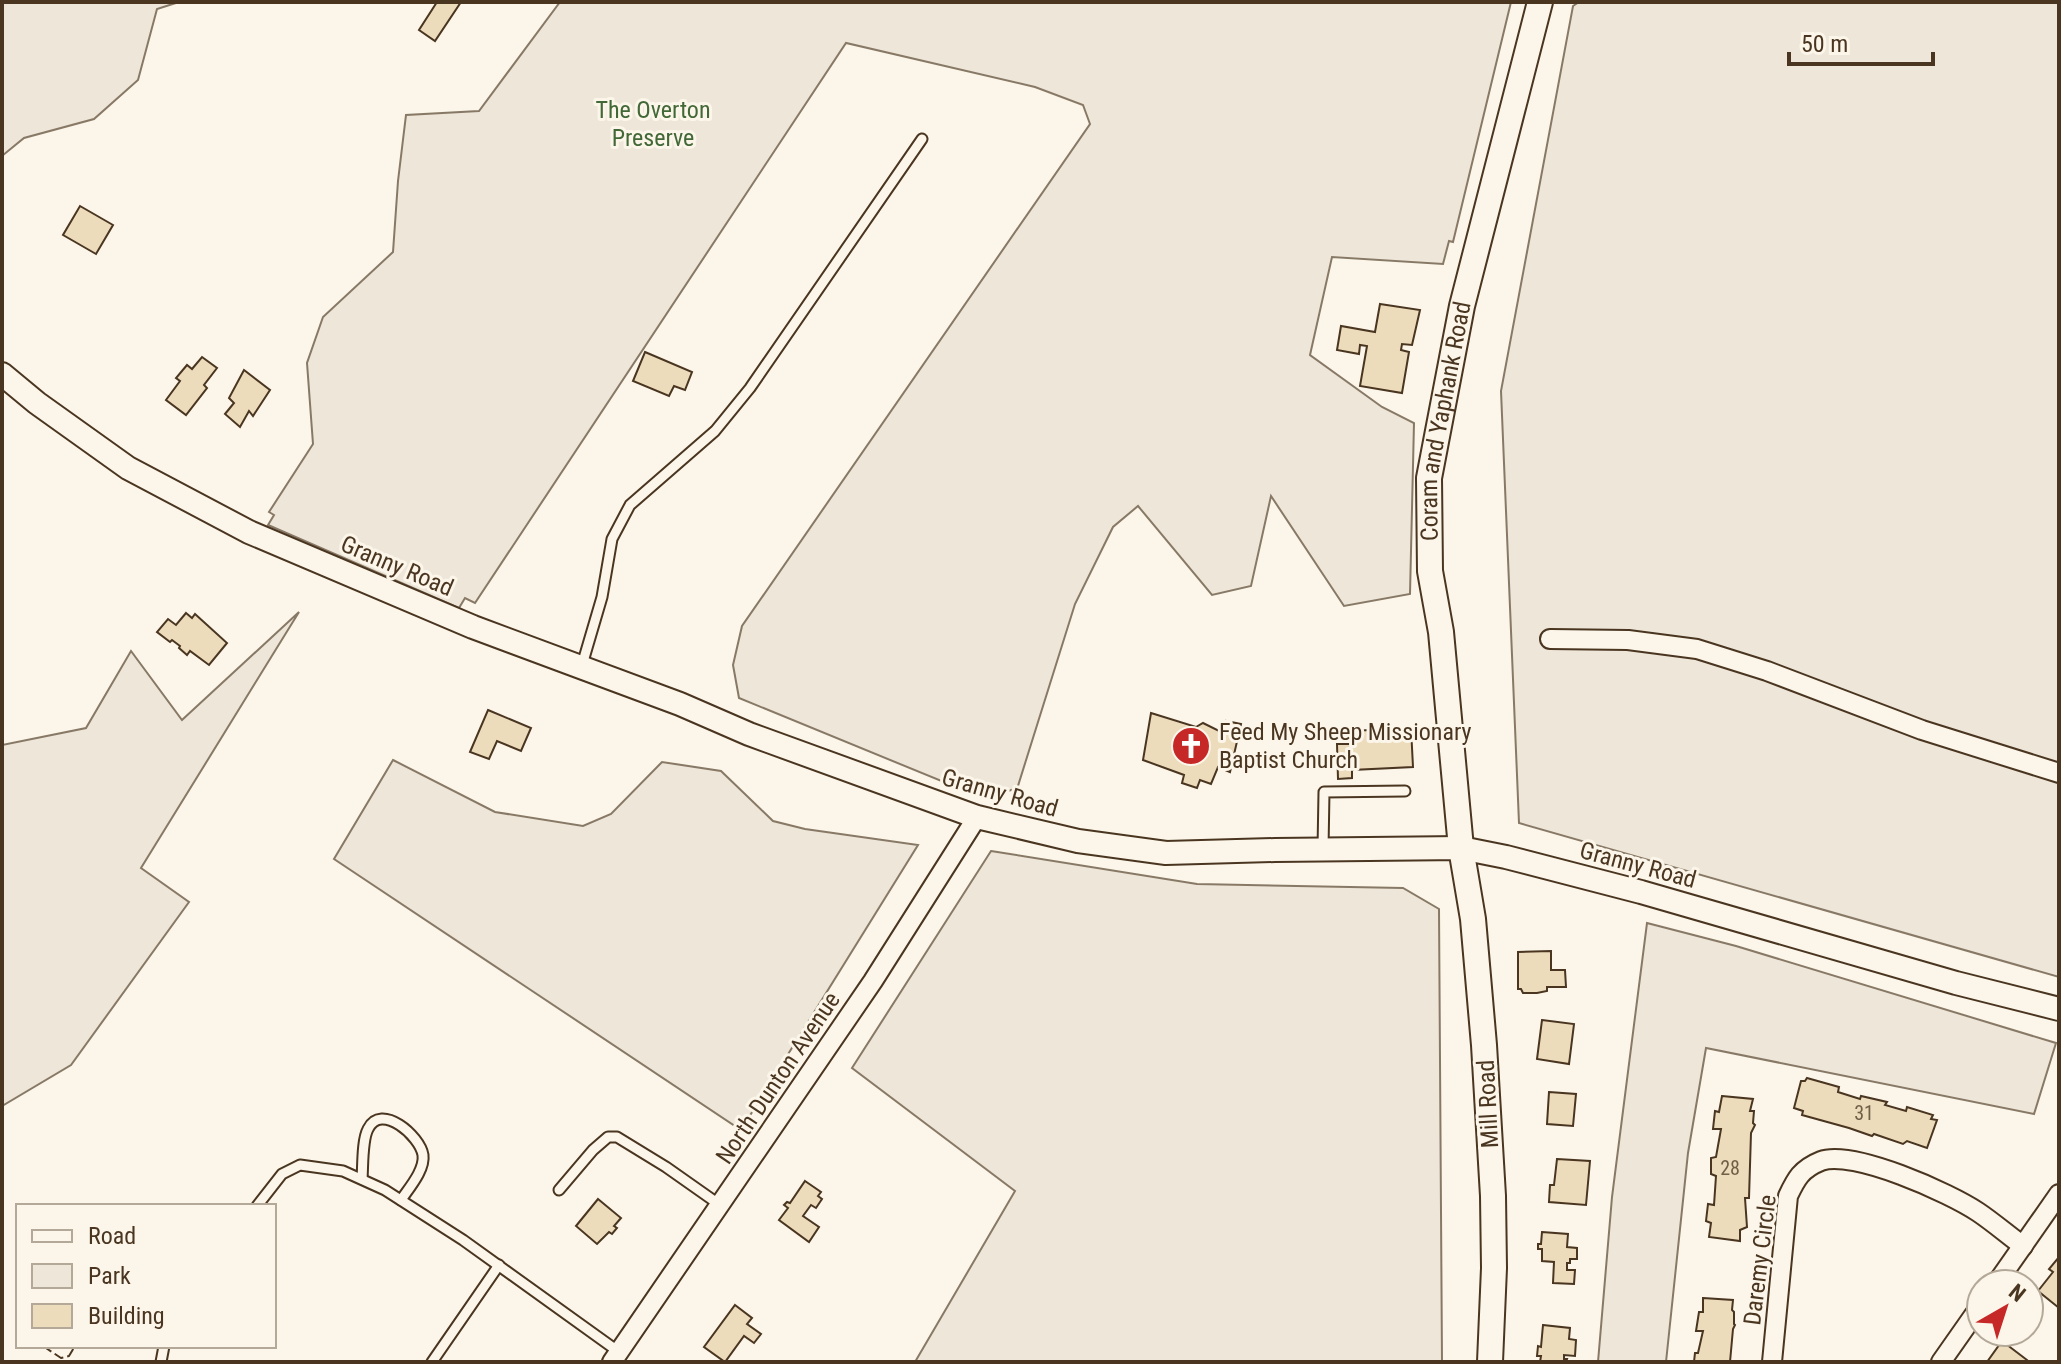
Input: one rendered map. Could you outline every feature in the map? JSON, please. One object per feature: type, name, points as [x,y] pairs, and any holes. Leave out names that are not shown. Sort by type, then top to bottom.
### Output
[{"type":"main road","name":"Coram and Yaphank Road","points":[[1461,848],[1441,632],[1430,571],[1429,478],[1465,294],[1540,2]]},
{"type":"main road","name":"Mill Road","points":[[1461,848],[1473,919],[1492,1181],[1494,1268],[1490,1362]]},
{"type":"street","name":"Granny Road","points":[[2,374],[128,468],[249,532],[473,627],[977,817],[1078,841],[1166,853],[1461,848],[1641,892],[1956,983],[2059,1009]]},
{"type":"street","points":[[1550,639],[1628,640],[1697,649],[1767,671],[1922,730],[2059,773]]},
{"type":"street","name":"North Dunton Avenue","points":[[616,1357],[873,981],[977,817]]},
{"type":"street","name":"Daremy Circle","points":[[1772,1362],[1788,1196],[1798,1174],[1823,1160],[1853,1161],[1924,1183],[1977,1211],[2023,1246]]},
{"type":"street","points":[[2007,1268],[2059,1194]]},
{"type":"street","points":[[1941,1362],[1965,1328]]},
{"type":"lane","points":[[581,668],[602,597],[612,539],[630,505],[715,431],[750,388],[922,139]]},
{"type":"lane","points":[[1323,849],[1324,792],[1405,791]]},
{"type":"lane","points":[[362,1179],[368,1129],[374,1121],[388,1119],[404,1127],[418,1142],[423,1157],[419,1171],[401,1200]]},
{"type":"lane","points":[[559,1190],[600,1144],[608,1137],[617,1137],[720,1205]]},
{"type":"lane","points":[[259,1204],[282,1174],[300,1165],[343,1171],[362,1179],[401,1200],[499,1265],[616,1357]]},
{"type":"lane","points":[[432,1362],[499,1265]]},
{"type":"green space","points":[[2,2],[179,2],[157,9],[138,80],[94,119],[24,138],[2,156]]},
{"type":"green space","name":"The Overton Preserve","points":[[560,2],[1511,2],[1453,242],[1449,241],[1443,264],[1332,257],[1310,355],[1382,407],[1414,423],[1410,594],[1344,606],[1271,496],[1251,586],[1212,595],[1138,506],[1113,527],[1075,604],[1017,789],[978,796],[739,698],[733,665],[742,626],[1090,124],[1083,105],[1035,87],[846,43],[475,603],[465,598],[459,608],[268,525],[274,515],[269,512],[313,444],[307,363],[323,317],[393,252],[406,115],[479,111]]},
{"type":"green space","points":[[1579,2],[2059,2],[2059,977],[1519,823],[1501,391],[1573,6]]},
{"type":"green space","points":[[299,612],[141,868],[189,902],[71,1065],[2,1106],[2,745],[86,728],[131,651],[182,720]]},
{"type":"green space","points":[[393,760],[495,812],[583,826],[611,814],[662,762],[721,771],[773,821],[805,829],[918,845],[741,1130],[334,859]]},
{"type":"green space","points":[[991,851],[1197,884],[1403,888],[1439,909],[1442,1362],[915,1362],[1015,1191],[852,1068]]},
{"type":"green space","points":[[1647,923],[1736,946],[2056,1043],[2034,1114],[1706,1048],[1688,1153],[1666,1362],[1598,1362],[1612,1197]]},
{"type":"building","points":[[437,2],[461,2],[435,41],[419,30]]},
{"type":"building","points":[[80,206],[113,225],[96,254],[63,235]]},
{"type":"building","points":[[1380,304],[1420,310],[1412,345],[1402,344],[1401,350],[1409,352],[1402,393],[1360,386],[1367,346],[1360,345],[1359,354],[1337,350],[1341,326],[1375,332]]},
{"type":"building","points":[[645,352],[692,372],[685,390],[674,386],[669,396],[633,381]]},
{"type":"building","points":[[202,357],[217,368],[204,385],[207,388],[186,415],[166,400],[180,381],[176,378],[187,365],[192,369]]},
{"type":"building","points":[[244,370],[270,390],[253,416],[249,411],[240,427],[225,414],[234,403],[229,398]]},
{"type":"building","points":[[186,613],[192,618],[195,614],[227,643],[209,665],[190,651],[187,655],[180,646],[157,632],[168,619],[176,625]]},
{"type":"building","points":[[488,710],[531,728],[521,751],[497,741],[489,759],[470,752]]},
{"type":"building","name":"Feed My Sheep Missionary Baptist Church","points":[[1151,713],[1196,727],[1203,723],[1221,732],[1226,721],[1241,724],[1230,772],[1218,767],[1211,784],[1200,780],[1197,788],[1182,783],[1184,775],[1143,760]]},
{"type":"building","points":[[1411,728],[1413,767],[1352,770],[1352,778],[1338,779],[1337,744],[1351,744],[1351,731]]},
{"type":"building","points":[[1551,951],[1551,970],[1565,970],[1566,987],[1547,987],[1547,991],[1523,993],[1518,989],[1518,952]]},
{"type":"building","points":[[1542,1020],[1574,1024],[1569,1064],[1537,1059]]},
{"type":"building","points":[[1807,1078],[1839,1087],[1838,1092],[1860,1099],[1861,1096],[1887,1102],[1885,1105],[1906,1111],[1907,1107],[1933,1115],[1931,1119],[1937,1120],[1927,1148],[1907,1141],[1903,1144],[1874,1134],[1872,1136],[1802,1115],[1803,1111],[1794,1108],[1801,1081]]},
{"type":"building","points":[[1549,1092],[1576,1094],[1573,1126],[1547,1124]]},
{"type":"building","points":[[1722,1096],[1753,1099],[1750,1111],[1754,1111],[1755,1125],[1751,1133],[1749,1198],[1745,1198],[1747,1227],[1740,1230],[1740,1241],[1709,1237],[1711,1223],[1706,1221],[1708,1204],[1714,1205],[1716,1176],[1711,1174],[1711,1158],[1716,1157],[1721,1129],[1713,1129],[1715,1111],[1719,1112]]},
{"type":"building","points":[[1557,1159],[1590,1161],[1586,1205],[1549,1202]]},
{"type":"building","points":[[805,1181],[821,1192],[818,1196],[822,1199],[816,1208],[811,1205],[803,1216],[819,1227],[809,1242],[779,1220],[788,1208],[784,1205],[790,1203]]},
{"type":"building","points":[[598,1199],[621,1218],[612,1234],[609,1232],[597,1244],[576,1226]]},
{"type":"building","points":[[1542,1232],[1568,1234],[1567,1247],[1577,1248],[1577,1259],[1570,1259],[1567,1263],[1567,1270],[1575,1270],[1574,1284],[1553,1283],[1554,1262],[1542,1261],[1542,1249],[1538,1249]]},
{"type":"building","points":[[2059,1257],[2059,1308],[2045,1297],[2045,1282],[2053,1272],[2049,1269]]},
{"type":"building","points":[[1703,1298],[1733,1300],[1735,1325],[1730,1362],[1694,1362],[1703,1331],[1696,1331],[1699,1312],[1703,1312]]},
{"type":"building","points":[[735,1305],[752,1318],[747,1324],[761,1334],[754,1343],[744,1336],[725,1362],[704,1347]]},
{"type":"building","points":[[1543,1325],[1570,1328],[1569,1339],[1576,1340],[1575,1356],[1564,1355],[1566,1362],[1540,1362],[1541,1356],[1537,1356]]},
{"type":"building","points":[[1997,1348],[2011,1348],[2027,1360],[2026,1362],[1987,1362]]},
{"type":"fence","points":[[46,1348],[61,1358],[69,1356],[74,1348]]},
{"type":"place","name":"Feed My Sheep Missionary Baptist Church","points":[[1191,746]]}]
